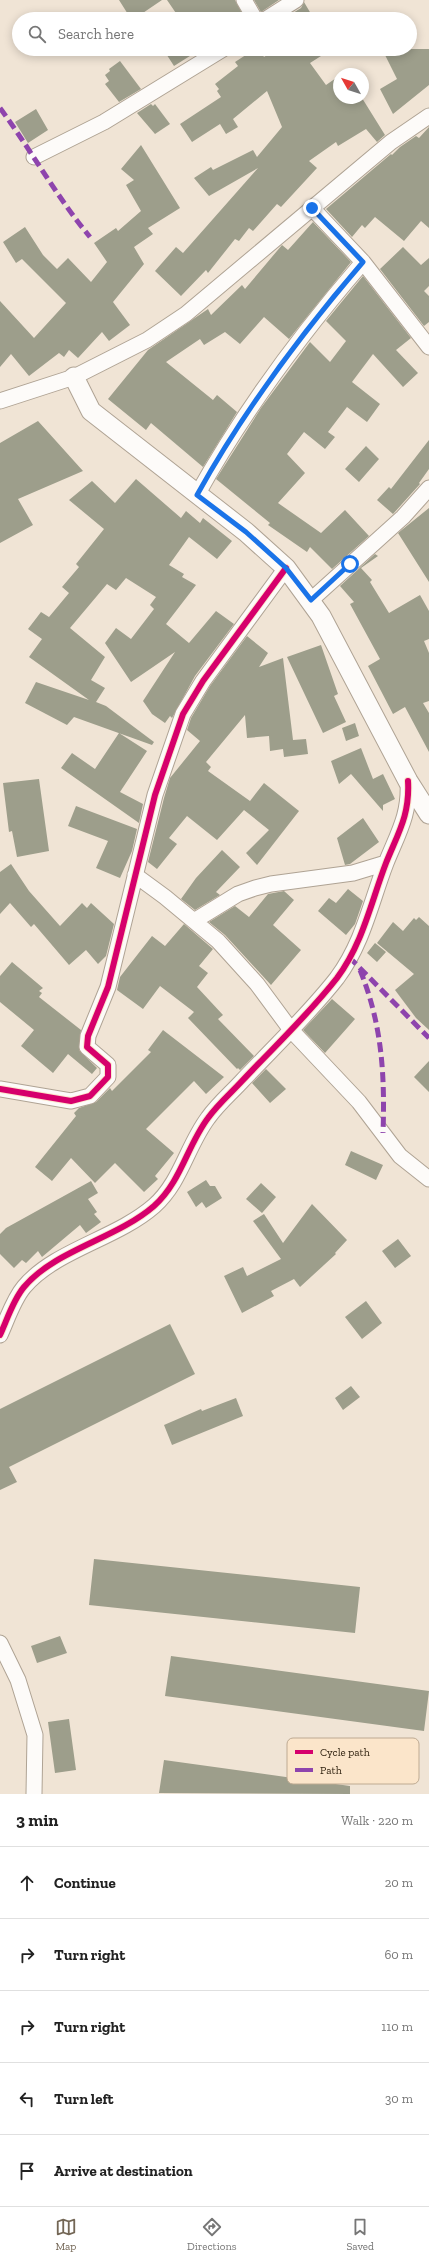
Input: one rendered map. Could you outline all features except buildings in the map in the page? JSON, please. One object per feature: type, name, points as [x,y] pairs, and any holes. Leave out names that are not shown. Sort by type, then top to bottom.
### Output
[{"type":"street","points":[[244,0],[251,12]]},
{"type":"street","points":[[277,12],[296,0]]},
{"type":"street","points":[[34,157],[104,122],[212,56]]},
{"type":"street","points":[[0,401],[74,377],[147,340],[186,314],[391,142],[429,116]]},
{"type":"street","points":[[312,208],[363,262],[429,347]]},
{"type":"street","points":[[197,495],[227,443],[272,374],[363,262]]},
{"type":"street","points":[[74,377],[91,411],[246,532],[286,568],[311,600],[408,781],[429,814]]},
{"type":"street","points":[[311,600],[403,517],[429,488]]},
{"type":"street","points":[[0,1089],[71,1101],[90,1096],[108,1077],[108,1065],[87,1047],[88,1036],[108,987],[155,795],[170,749],[189,702],[286,568]]},
{"type":"street","points":[[0,1335],[18,1294],[31,1280],[48,1266],[136,1220],[155,1205],[176,1179],[208,1118],[291,1030],[337,977],[357,944],[369,915],[386,863],[407,815],[409,798],[408,781]]},
{"type":"street","points":[[194,921],[238,894],[255,888],[271,884],[353,873],[386,863]]},
{"type":"street","points":[[136,876],[194,921],[237,962],[273,1004],[291,1030],[359,1102],[400,1156],[429,1179]]},
{"type":"street","points":[[0,1643],[18,1680],[35,1735],[34,1794]]},
{"type":"marked path","points":[[0,108],[66,205],[90,237]]},
{"type":"marked path","points":[[349,957],[429,1038]]},
{"type":"marked path","points":[[360,970],[373,1010],[380,1050],[383,1091],[383,1133]]},
{"type":"cycle path","points":[[0,1089],[71,1101],[90,1096],[108,1077],[108,1065],[87,1047],[88,1036],[108,987],[155,795],[183,714],[203,681],[286,568]]},
{"type":"cycle path","points":[[0,1335],[10,1310],[20,1292],[37,1274],[52,1263],[122,1227],[154,1206],[171,1186],[194,1140],[220,1103],[303,1017],[337,978],[354,951],[360,937],[386,863],[399,833],[407,804],[408,781]]},
{"type":"route","points":[[312,208],[334,228],[363,262],[272,374],[227,443],[197,495],[246,532],[286,568],[311,600],[350,564]]}]
